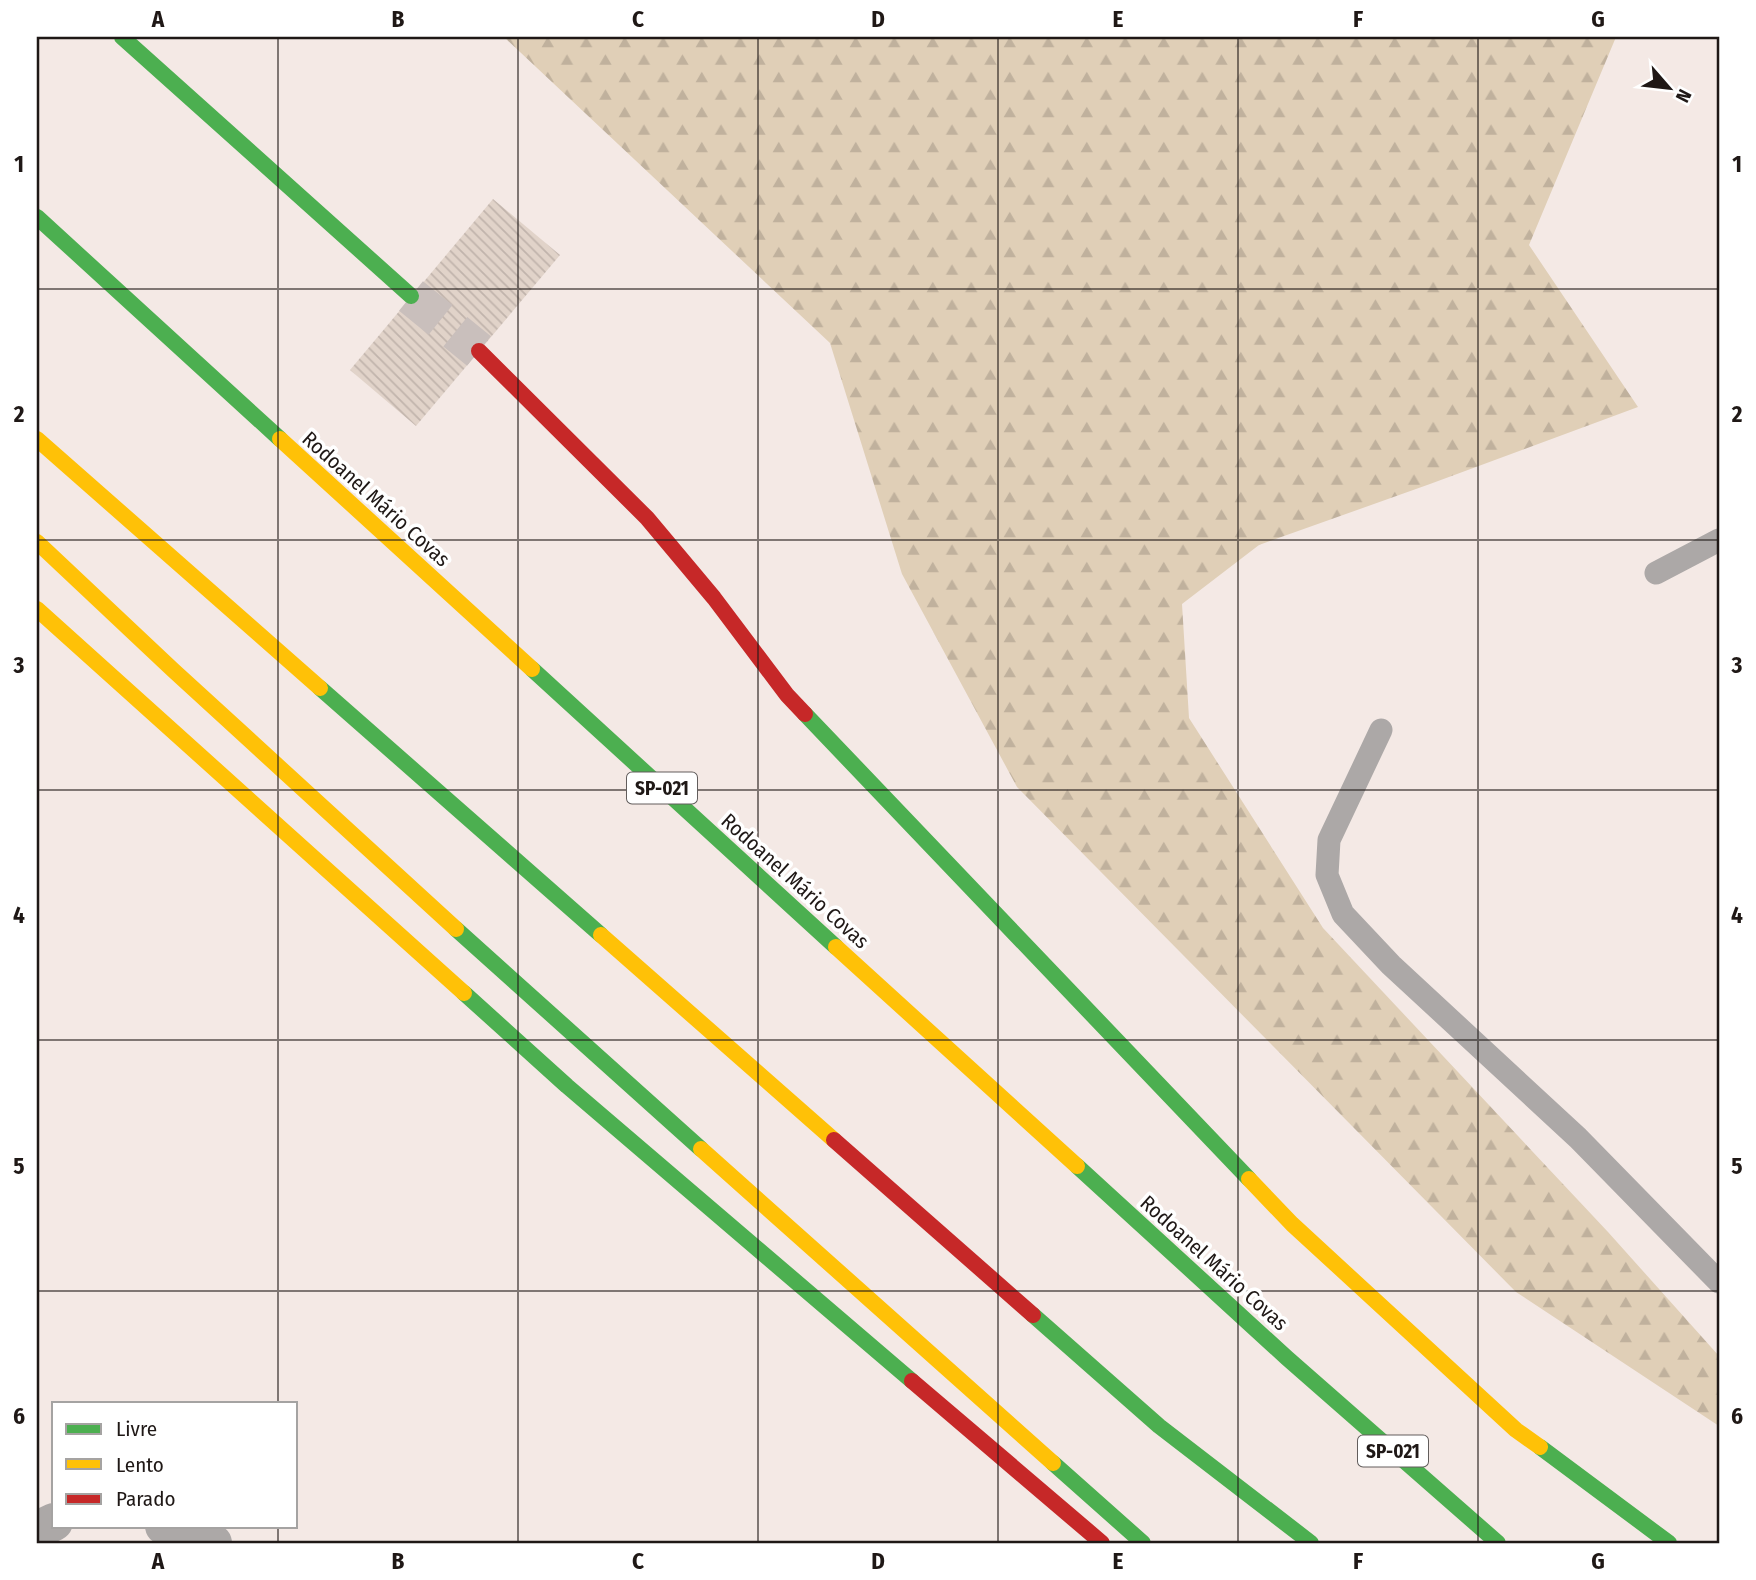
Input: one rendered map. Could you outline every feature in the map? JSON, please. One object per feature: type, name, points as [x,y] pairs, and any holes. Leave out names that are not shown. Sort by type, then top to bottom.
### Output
[{"type":"main road","points":[[122,37],[411,296]]},
{"type":"main road","name":"Rodoanel Mário Covas","points":[[37,217],[1277,1349],[1498,1543]]},
{"type":"main road","points":[[480,351],[647,518],[788,695],[1292,1224],[1516,1430],[1668,1543]]},
{"type":"main road","points":[[37,439],[1159,1426],[1311,1543]]},
{"type":"main road","points":[[37,542],[320,805],[606,1064],[1143,1543]]},
{"type":"main road","points":[[37,609],[567,1086],[1102,1543]]},
{"type":"street","points":[[172,1528],[193,1533],[213,1543]]},
{"type":"lane","points":[[1656,573],[1719,540]]},
{"type":"lane","points":[[1381,730],[1329,841],[1327,875],[1343,914],[1391,965],[1578,1138],[1719,1282]]},
{"type":"green space","points":[[504,37],[1616,37],[1529,245],[1638,407],[1259,545],[1182,604],[1189,718],[1323,928],[1608,1232],[1719,1356],[1719,1426],[1516,1292],[1017,787],[902,574],[830,343]]},
{"type":"building","points":[[493,199],[560,255],[416,426],[350,370]]},
{"type":"tunnel","points":[[411,296],[479,351]]},
{"type":"traffic: fast","points":[[122,37],[411,296]]},
{"type":"traffic: fast","points":[[37,217],[280,439]]},
{"type":"traffic: fast","points":[[532,669],[836,947]]},
{"type":"traffic: fast","points":[[320,688],[601,935]]},
{"type":"traffic: fast","points":[[805,714],[1249,1179]]},
{"type":"traffic: fast","points":[[456,929],[701,1149]]},
{"type":"traffic: fast","points":[[464,993],[567,1086],[912,1381]]},
{"type":"traffic: fast","points":[[1077,1166],[1287,1358],[1498,1543]]},
{"type":"traffic: fast","points":[[1033,1315],[1159,1426],[1311,1543]]},
{"type":"traffic: fast","points":[[1540,1447],[1669,1543]]},
{"type":"traffic: fast","points":[[1053,1463],[1143,1543]]},
{"type":"traffic: slow","points":[[37,439],[320,688]]},
{"type":"traffic: slow","points":[[280,439],[532,669]]},
{"type":"traffic: slow","points":[[37,542],[456,929]]},
{"type":"traffic: slow","points":[[37,609],[464,993]]},
{"type":"traffic: slow","points":[[601,935],[834,1140]]},
{"type":"traffic: slow","points":[[836,947],[1077,1166]]},
{"type":"traffic: slow","points":[[701,1149],[1053,1463]]},
{"type":"traffic: slow","points":[[1249,1179],[1292,1224],[1516,1430],[1540,1447]]},
{"type":"traffic: jam","points":[[479,351],[647,518],[805,714]]},
{"type":"traffic: jam","points":[[834,1140],[1033,1315]]},
{"type":"traffic: jam","points":[[912,1381],[1102,1543]]}]
